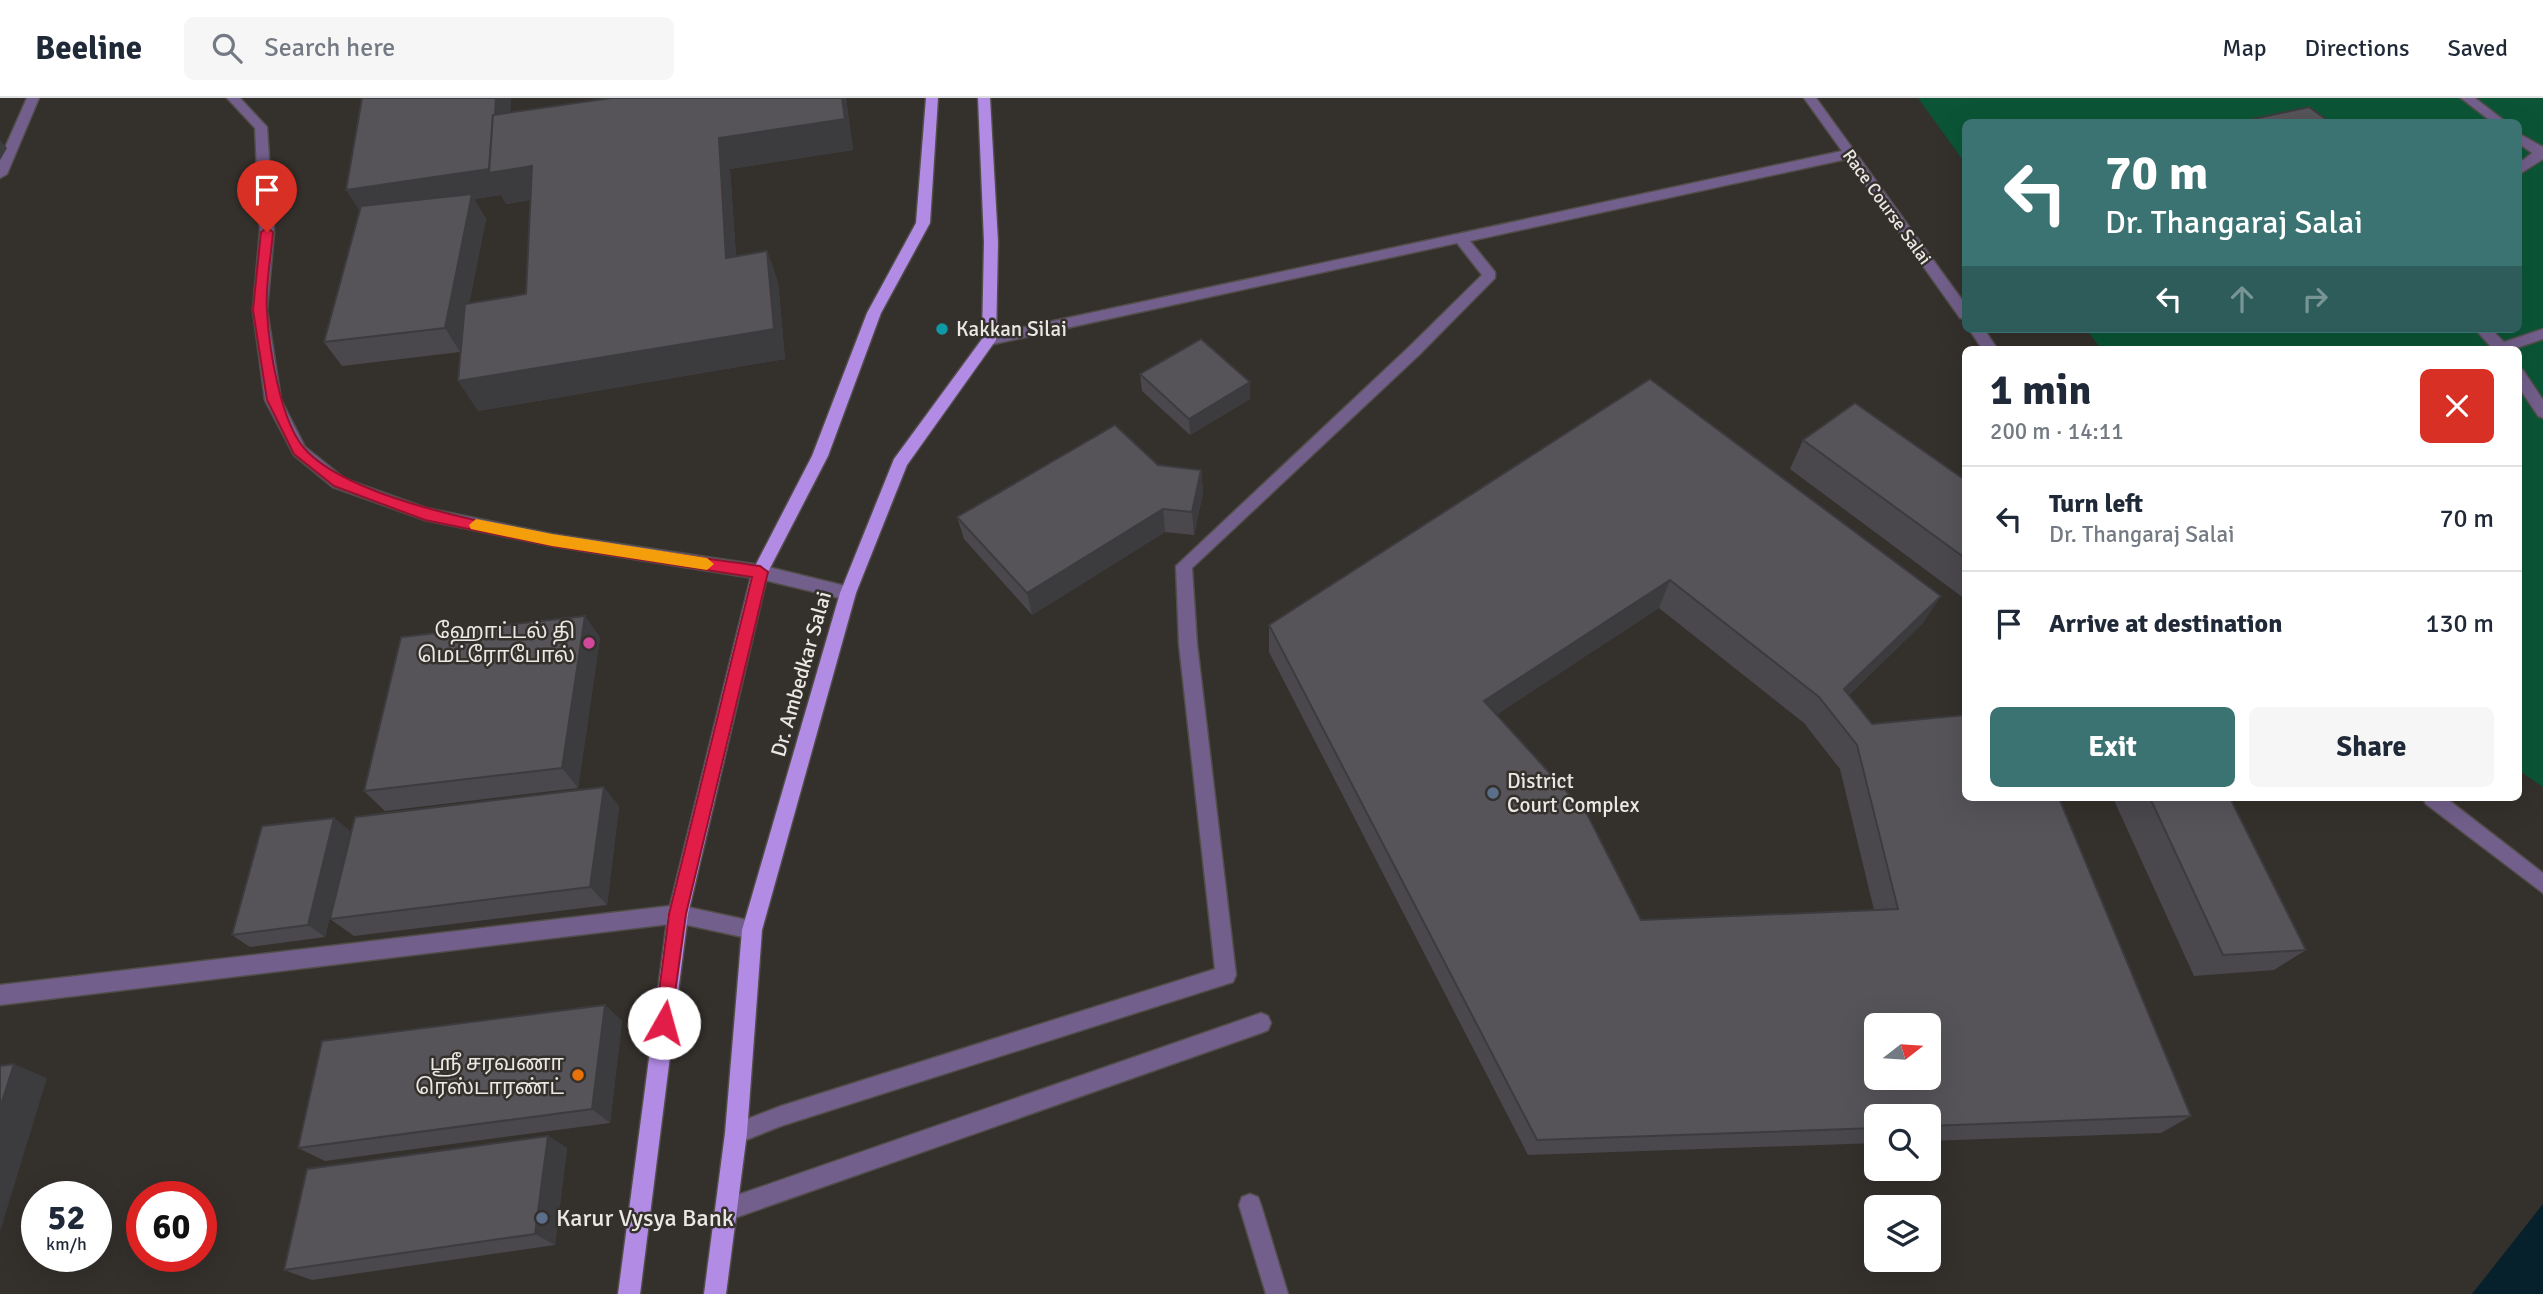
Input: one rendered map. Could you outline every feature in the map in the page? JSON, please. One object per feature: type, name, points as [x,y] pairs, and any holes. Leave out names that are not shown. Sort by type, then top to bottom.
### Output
[{"type":"main road","points":[[629,1294],[677,914],[760,572],[820,456],[874,313],[923,223],[932,98]]},
{"type":"main road","points":[[984,98],[991,242],[989,340]]},
{"type":"main road","name":"Dr. Ambedkar Salai","points":[[715,1294],[736,1133],[752,930],[848,593],[900,463],[989,340]]},
{"type":"street","points":[[0,174],[33,98]]},
{"type":"street","points":[[233,98],[261,127],[267,232],[260,310],[274,400],[299,451],[340,483],[425,514],[552,540],[760,572],[848,593]]},
{"type":"street","name":"Race Course Salai","points":[[1810,98],[1962,310]]},
{"type":"street","points":[[2467,98],[2496,119]]},
{"type":"street","points":[[2522,139],[2542,153],[2522,168]]},
{"type":"street","points":[[989,340],[1849,154]]},
{"type":"street","points":[[736,1133],[781,1116],[1226,975],[1188,644],[1184,566],[1414,351],[1490,275],[1460,238]]},
{"type":"street","points":[[2509,346],[2543,334]]},
{"type":"street","points":[[2522,380],[2543,412]]},
{"type":"street","points":[[2436,801],[2543,884]]},
{"type":"street","points":[[0,996],[677,914],[752,930]]},
{"type":"street","points":[[726,1210],[1261,1023]]},
{"type":"street","points":[[1250,1205],[1277,1294]]},
{"type":"green space","points":[[1918,98],[2543,98],[2543,787],[2522,773],[2522,346],[2099,346],[2089,333],[2522,333],[2522,119],[1962,119],[1962,159]]},
{"type":"water","points":[[2543,1204],[2543,1294],[2472,1294]]},
{"type":"building","points":[[362,98],[496,98],[489,169],[346,190]]},
{"type":"building","points":[[611,98],[842,98],[845,119],[719,138],[726,258],[767,251],[774,329],[458,381],[465,304],[526,294],[532,166],[489,173],[493,115]]},
{"type":"building","points":[[2309,107],[2326,119],[2253,119]]},
{"type":"building","points":[[472,194],[445,328],[324,342],[361,206]]},
{"type":"building","points":[[1201,339],[1250,382],[1189,419],[1140,374]]},
{"type":"building","points":[[1650,379],[1941,596],[1844,689],[1872,724],[1962,715],[1962,801],[2060,801],[2191,1116],[1941,1126],[1941,1104],[1864,1104],[1864,1128],[1537,1140],[1269,625]],"holes":[[[1670,580],[1819,697],[1857,745],[1898,909],[1641,920],[1587,814],[1484,701]]]},
{"type":"building","points":[[1855,403],[1962,478],[1962,556],[1803,440]]},
{"type":"building","points":[[1115,425],[1158,465],[1201,470],[1192,512],[1163,509],[1027,593],[957,517]]},
{"type":"building","points":[[585,616],[562,768],[364,791],[401,637]]},
{"type":"building","points":[[604,787],[590,887],[330,919],[355,817]]},
{"type":"building","points":[[2151,801],[2232,801],[2306,950],[2223,955]]},
{"type":"building","points":[[334,818],[308,925],[232,935],[262,826]]},
{"type":"building","points":[[605,1005],[592,1109],[298,1148],[322,1041]]},
{"type":"building","points":[[14,1064],[0,1108],[0,1066]]},
{"type":"building","points":[[548,1136],[535,1234],[284,1270],[307,1169]]},
{"type":"slow traffic","points":[[476,525],[552,540],[707,564]]},
{"type":"place","name":"Kakkan Silai","points":[[942,329]]},
{"type":"place","name":"ஹோட்டல் தி மெட்ரோபோல்","points":[[589,643]]},
{"type":"place","name":"District Court Complex","points":[[1493,793]]},
{"type":"place","name":"ஸ்ரீ சரவணா ரெஸ்டாரண்ட்","points":[[578,1075]]},
{"type":"place","name":"Karur Vysya Bank","points":[[542,1218]]},
{"type":"route","points":[[267,232],[260,310],[274,400],[299,451],[340,483],[425,514],[552,540],[760,572],[677,914],[664,1023]]}]
